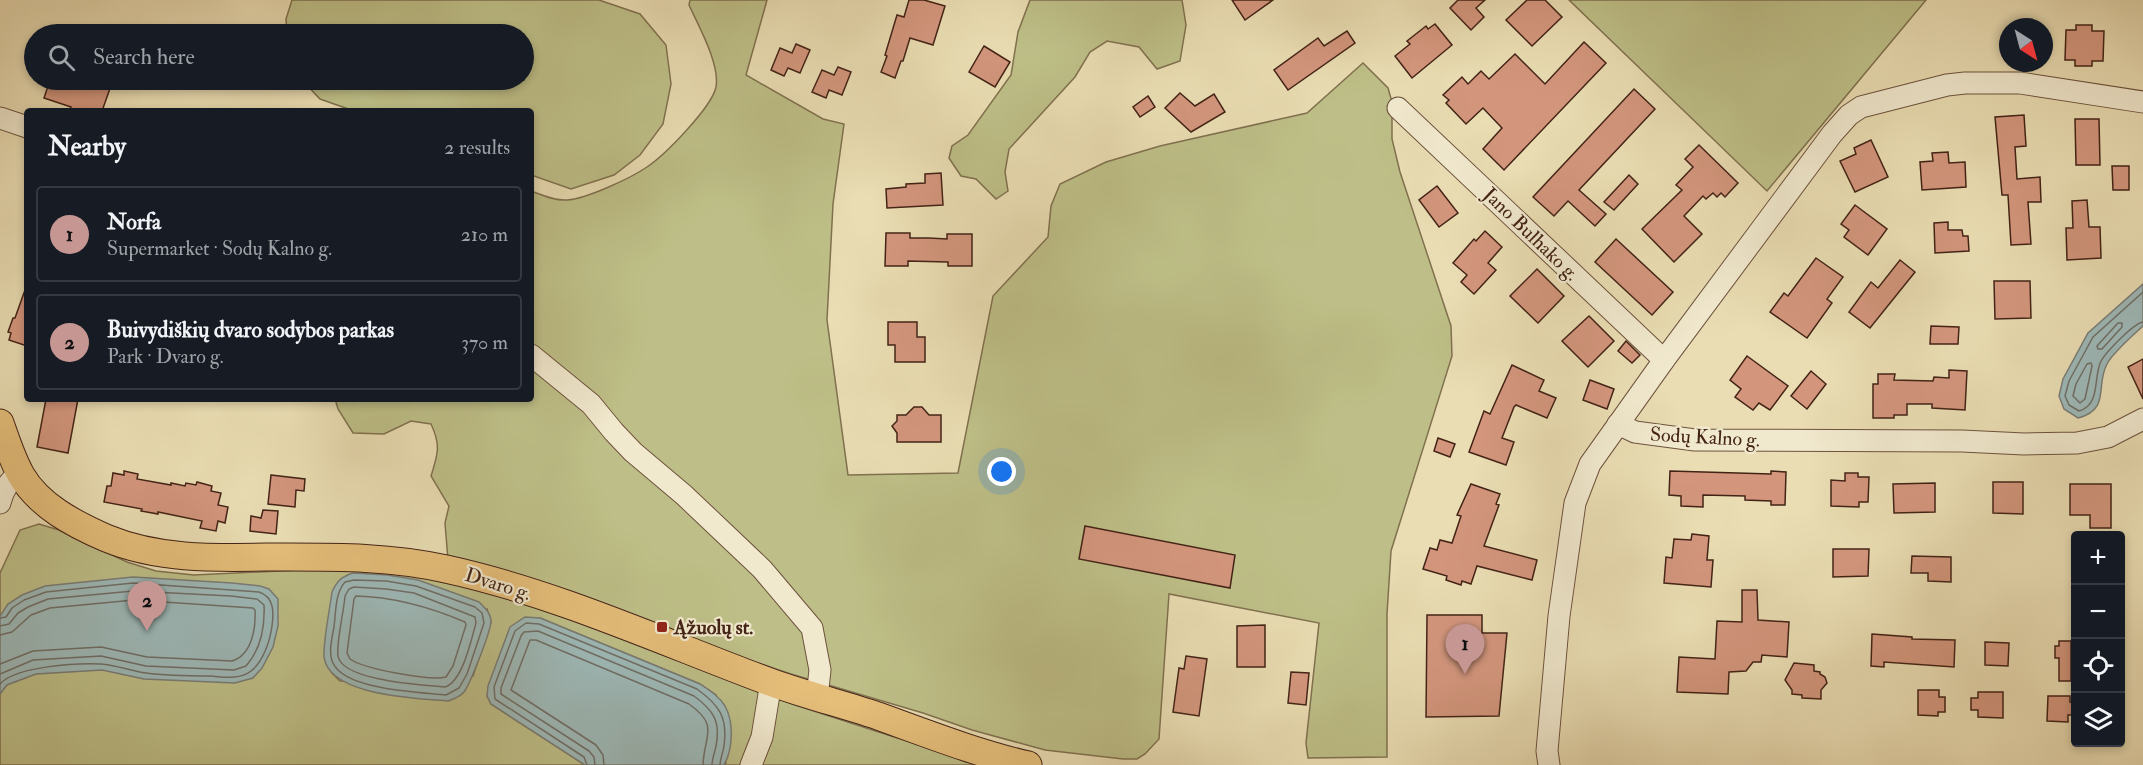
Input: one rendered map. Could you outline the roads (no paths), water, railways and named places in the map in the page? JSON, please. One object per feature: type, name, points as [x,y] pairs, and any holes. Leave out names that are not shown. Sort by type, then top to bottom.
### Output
[{"type":"main road","name":"Dvaro g.","points":[[0,423],[20,474],[41,500],[81,526],[137,548],[165,554],[210,558],[372,558],[410,561],[449,569],[623,625],[771,682],[959,746],[1028,765]]},
{"type":"street","points":[[1549,765],[1547,751],[1559,616],[1575,503],[1590,464],[1664,360],[1832,134],[1849,115],[1861,107],[1947,85],[1965,83],[2020,83],[2143,102]]},
{"type":"street","name":"Jano Bulhako g.","points":[[1398,108],[1664,360]]},
{"type":"street","points":[[0,118],[24,126]]},
{"type":"street","points":[[534,357],[591,404],[633,452],[684,495],[762,569],[812,628],[820,670],[817,697]]},
{"type":"street","name":"Sodų Kalno g.","points":[[1618,424],[1635,432],[1695,440],[1962,441],[2024,444],[2077,443],[2108,437],[2143,419]]},
{"type":"street","points":[[0,503],[7,485],[20,474]]},
{"type":"street","points":[[751,765],[762,737],[771,682]]},
{"type":"water","points":[[2143,284],[2143,326],[2109,360],[2102,380],[2099,403],[2095,409],[2078,418],[2064,409],[2059,396],[2063,379],[2088,333]]},
{"type":"water","points":[[353,573],[418,580],[479,602],[485,608],[491,618],[490,627],[475,669],[462,694],[448,701],[396,696],[357,687],[341,680],[329,670],[324,651],[332,592],[340,580]]},
{"type":"water","points":[[133,577],[232,583],[269,589],[278,599],[278,626],[273,647],[262,668],[253,678],[235,683],[144,679],[102,670],[36,674],[7,685],[0,694],[0,616],[8,604],[22,595],[45,586]]},
{"type":"water","points":[[525,617],[540,618],[700,684],[717,696],[728,712],[731,727],[731,744],[724,765],[585,765],[491,704],[487,696],[488,686],[510,627]]},
{"type":"place","name":"Ąžuolų st.","points":[[662,627]]},
{"type":"place","name":"Buivydiškių dvaro sodybos parkas","points":[[147,631]]},
{"type":"place","name":"Norfa","points":[[1465,674]]}]
